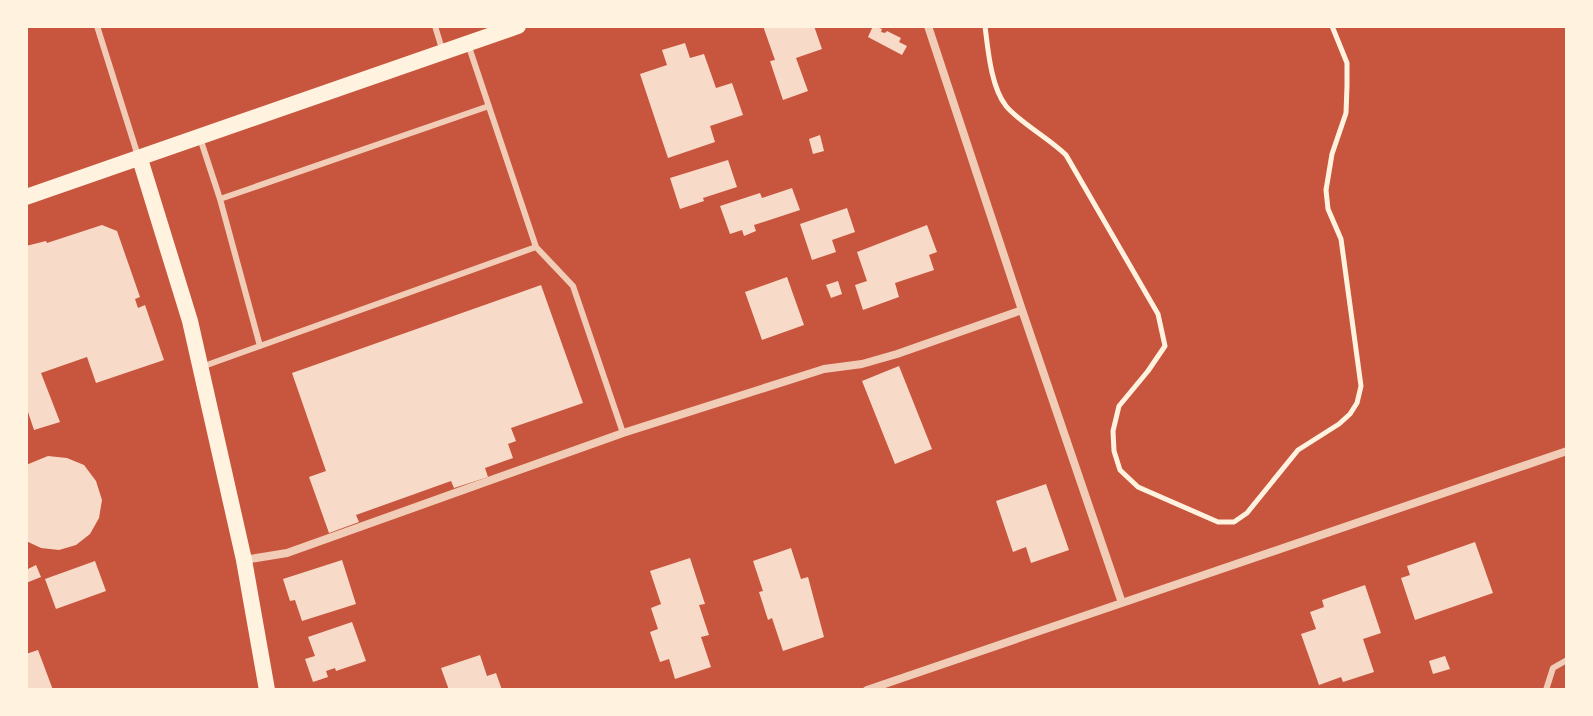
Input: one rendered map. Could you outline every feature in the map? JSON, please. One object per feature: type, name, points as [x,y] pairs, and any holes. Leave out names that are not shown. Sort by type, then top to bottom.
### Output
[{"type":"main road","points":[[26,197],[518,26]]},
{"type":"main road","points":[[140,159],[190,321],[244,560],[267,690]]},
{"type":"street","points":[[928,26],[1122,603]]},
{"type":"street","points":[[244,560],[287,553],[623,433],[824,369],[862,364],[897,354],[1022,310]]},
{"type":"street","points":[[867,690],[1567,451]]},
{"type":"lane","points":[[97,26],[140,159]]},
{"type":"lane","points":[[435,26],[443,52]]},
{"type":"lane","points":[[468,44],[536,247],[573,286],[623,433]]},
{"type":"lane","points":[[220,199],[489,106]]},
{"type":"lane","points":[[200,138],[260,346]]},
{"type":"lane","points":[[200,367],[536,247]]},
{"type":"lane","points":[[1546,690],[1553,668],[1567,660]]},
{"type":"path","points":[[985,26],[998,89],[1007,107],[1066,155],[1158,314],[1165,346],[1119,406],[1113,431],[1114,451],[1120,470],[1138,487],[1218,522],[1234,522],[1247,513],[1298,450],[1350,414],[1357,403],[1361,386],[1341,239],[1327,199],[1332,154],[1346,113],[1347,86],[1347,63],[1332,26]]},
{"type":"building","points":[[763,26],[814,26],[822,49],[796,58],[808,91],[783,100],[770,61],[775,60]]},
{"type":"building","points":[[873,26],[901,38],[899,42],[907,46],[902,55],[868,37]]},
{"type":"building","points":[[685,43],[690,58],[704,54],[716,88],[732,83],[743,115],[710,126],[715,142],[668,158],[640,74],[667,65],[662,50]]},
{"type":"building","points":[[820,135],[824,151],[813,154],[809,139]]},
{"type":"building","points":[[728,160],[737,187],[680,209],[670,178]]},
{"type":"building","points":[[792,188],[800,210],[754,225],[756,231],[744,236],[742,230],[730,234],[720,206],[760,193],[762,198]]},
{"type":"building","points":[[847,208],[855,232],[832,240],[836,252],[812,260],[800,224]]},
{"type":"building","points":[[102,225],[117,231],[140,297],[135,299],[138,308],[145,305],[164,360],[96,383],[87,357],[41,373],[60,422],[34,430],[26,406],[26,246],[47,243]]},
{"type":"building","points":[[927,225],[937,252],[929,255],[934,270],[895,283],[899,297],[863,310],[855,285],[867,281],[857,252]]},
{"type":"building","points":[[787,277],[804,325],[762,340],[745,292]]},
{"type":"building","points":[[838,281],[842,294],[831,298],[826,285]]},
{"type":"building","points":[[541,285],[583,403],[511,428],[516,441],[508,444],[513,458],[485,468],[488,477],[454,488],[451,481],[356,515],[359,522],[329,533],[309,477],[326,471],[292,373]]},
{"type":"building","points":[[899,366],[932,449],[895,464],[862,381]]},
{"type":"building","points":[[48,456],[67,458],[84,465],[96,481],[102,500],[99,518],[90,534],[76,545],[59,550],[41,548],[26,541],[26,465]]},
{"type":"building","points":[[1046,484],[1069,550],[1031,563],[1026,547],[1013,552],[996,501]]},
{"type":"building","points":[[1475,542],[1493,593],[1415,620],[1401,578],[1410,575],[1407,566]]},
{"type":"building","points":[[791,548],[801,579],[808,577],[824,637],[783,651],[772,618],[768,620],[753,561]]},
{"type":"building","points":[[690,558],[705,604],[699,605],[709,635],[701,637],[711,667],[675,679],[669,659],[660,662],[650,632],[658,629],[651,608],[661,604],[650,571]]},
{"type":"building","points":[[342,560],[356,604],[302,621],[295,600],[290,601],[283,579]]},
{"type":"building","points":[[95,561],[106,591],[56,609],[45,579]]},
{"type":"building","points":[[36,565],[41,577],[26,583],[26,570]]},
{"type":"building","points":[[1365,585],[1381,633],[1363,639],[1374,672],[1343,682],[1341,677],[1319,685],[1301,634],[1316,629],[1310,612],[1324,607],[1322,600]]},
{"type":"building","points":[[352,622],[366,661],[336,671],[335,668],[326,671],[328,677],[313,682],[305,659],[315,656],[308,637]]},
{"type":"building","points":[[38,650],[53,690],[26,690],[26,654]]},
{"type":"building","points":[[480,655],[487,676],[496,673],[502,690],[449,690],[441,668]]},
{"type":"building","points":[[1445,656],[1450,669],[1433,674],[1429,661]]}]
